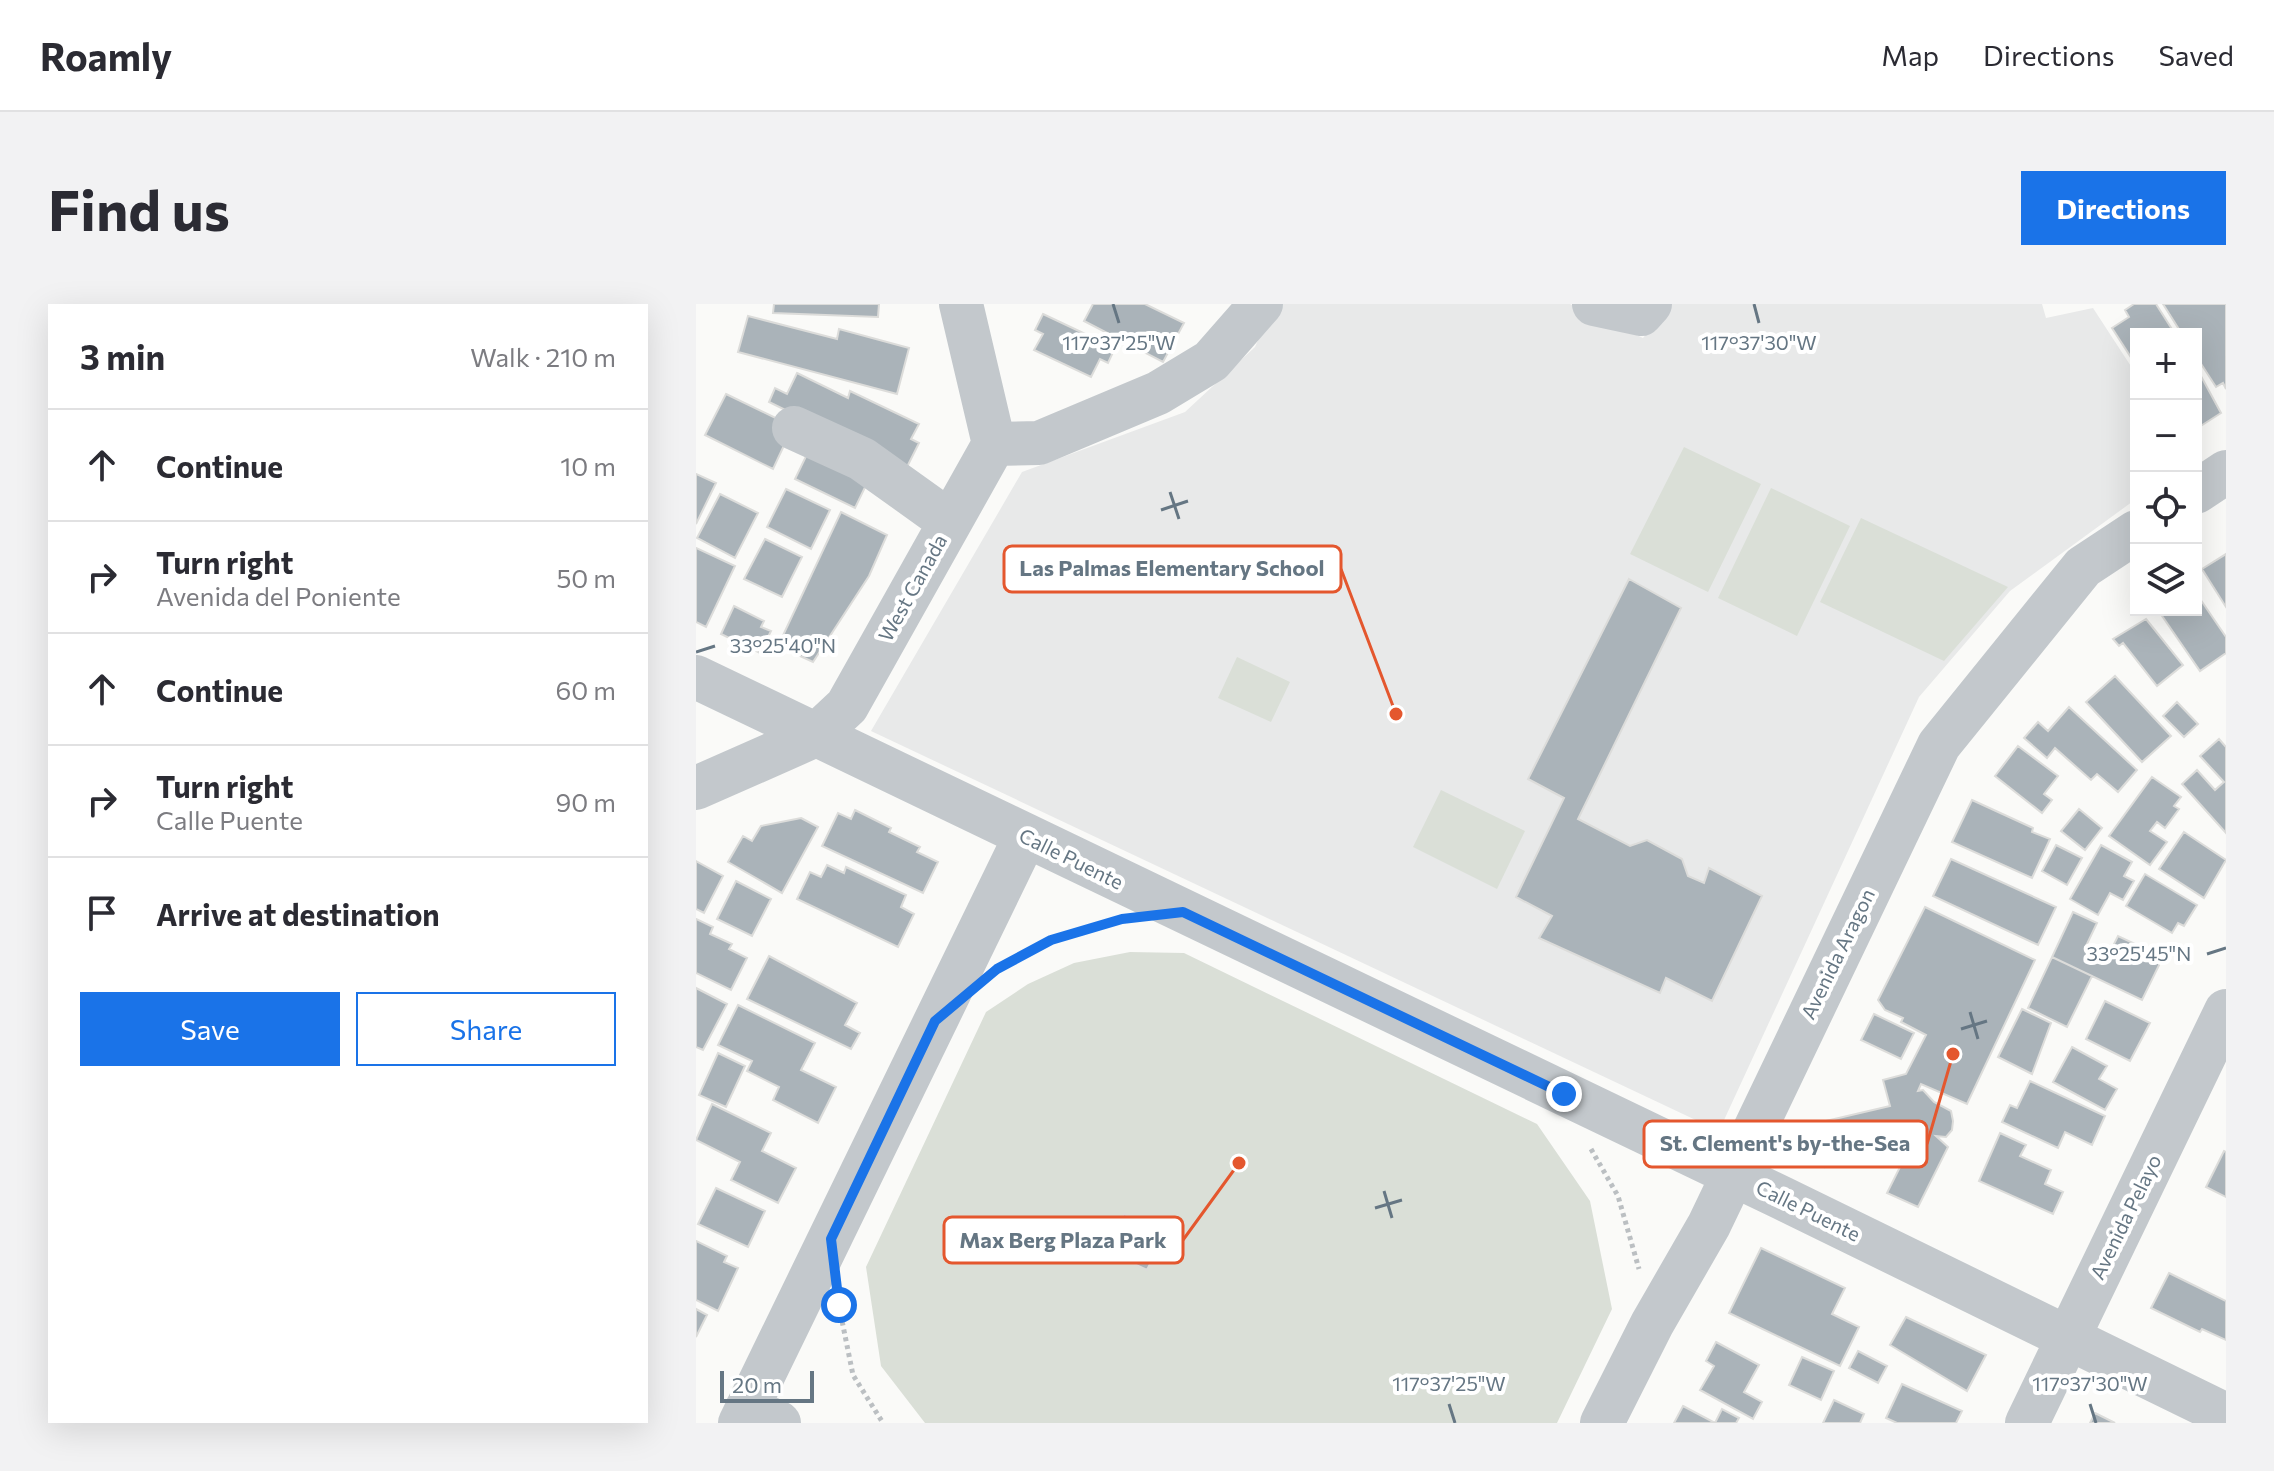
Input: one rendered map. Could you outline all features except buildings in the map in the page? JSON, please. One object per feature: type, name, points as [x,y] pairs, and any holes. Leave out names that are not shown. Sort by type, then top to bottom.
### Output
[{"type":"street","points":[[961,304],[994,444],[1039,443],[1158,393],[1211,361],[1261,304]]},
{"type":"street","points":[[1594,304],[1646,309]]},
{"type":"street","points":[[794,428],[862,459],[950,522]]},
{"type":"street","name":"West Canada","points":[[696,788],[816,735],[847,706],[994,444]]},
{"type":"street","points":[[2202,488],[2226,472]]},
{"type":"street","name":"Avenida Aragon","points":[[1602,1423],[1732,1175],[1939,745],[2083,567],[2130,536]]},
{"type":"street","name":"Calle Puente","points":[[696,677],[2226,1415]]},
{"type":"street","points":[[755,1418],[831,1239],[1025,837]]},
{"type":"street","name":"Avenida Pelayo","points":[[2027,1423],[2070,1341],[2096,1277],[2226,1011]]},
{"type":"path","points":[[997,969],[1051,940],[1122,919]]},
{"type":"path","points":[[1588,1144],[1618,1196],[1652,1324]]},
{"type":"path","points":[[831,1239],[839,1305],[853,1375],[883,1423]]},
{"type":"shaded area","points":[[1274,304],[1570,304],[1643,338],[1671,304],[2042,304],[2046,318],[2093,308],[2130,365],[2130,503],[2010,591],[1919,697],[1719,1131],[871,731],[1022,472],[1185,412],[1255,347]]},
{"type":"shaded area","points":[[1684,447],[1761,484],[1708,592],[1630,554]]},
{"type":"shaded area","points":[[1771,488],[1850,526],[1797,636],[1718,598]]},
{"type":"shaded area","points":[[1861,518],[2008,587],[1944,661],[1820,602]]},
{"type":"shaded area","points":[[1237,657],[1290,682],[1271,722],[1218,698]]},
{"type":"shaded area","points":[[1441,790],[1525,831],[1497,889],[1413,847]]},
{"type":"shaded area","points":[[1130,952],[1184,953],[1537,1124],[1590,1201],[1612,1309],[1557,1423],[925,1423],[881,1366],[866,1267],[986,1012],[1028,984],[1074,963]]},
{"type":"place","name":"Las Palmas Elementary School","points":[[1396,714]]},
{"type":"place","name":"St. Clement's by-the-Sea","points":[[1953,1054]]},
{"type":"place","name":"Max Berg Plaza Park","points":[[1239,1163]]},
{"type":"route","points":[[839,1305],[831,1239],[935,1021],[997,969],[1051,940],[1122,919],[1183,912],[1564,1094]]}]
